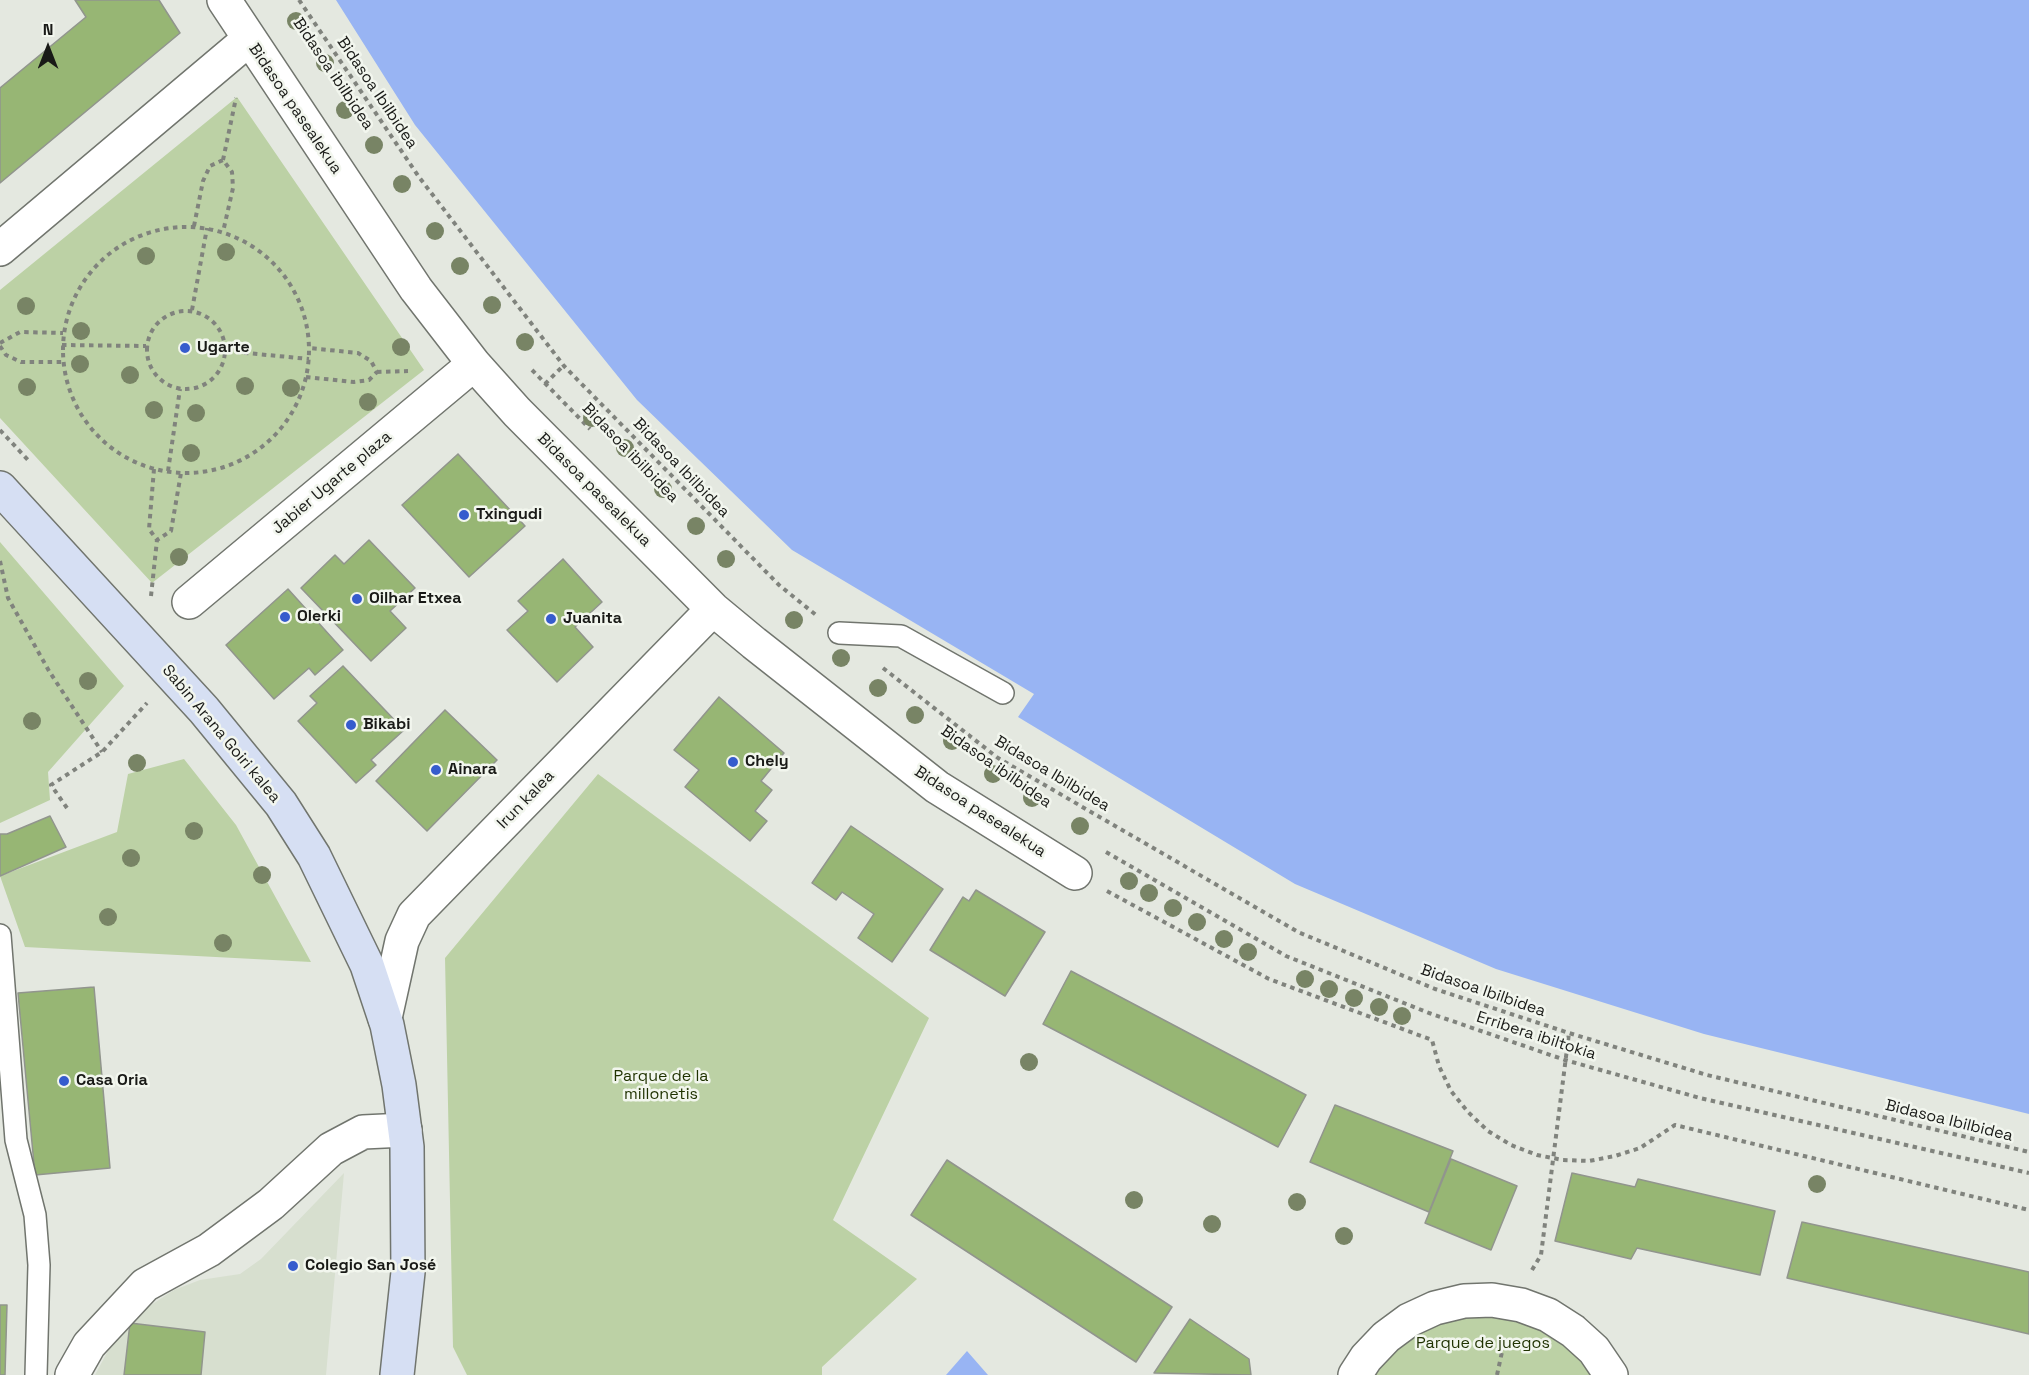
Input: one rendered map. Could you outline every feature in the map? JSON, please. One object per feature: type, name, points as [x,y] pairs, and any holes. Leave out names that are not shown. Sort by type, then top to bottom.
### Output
[{"type":"street","name":"Bidasoa pasealekua","points":[[224,0],[248,40],[416,289],[474,364],[525,420],[713,609],[937,787],[1075,873]]},
{"type":"street","points":[[0,249],[248,40]]},
{"type":"street","name":"Jabier Ugarte plaza","points":[[189,602],[474,364]]},
{"type":"street","name":"Sabin Arana Goiri kalea","points":[[0,488],[204,710],[281,804],[314,856],[342,910],[367,965],[385,1018],[399,1085],[405,1130],[409,1209],[401,1369]]},
{"type":"street","name":"Irun kalea","points":[[385,1018],[402,941],[414,915],[713,609]]},
{"type":"street","points":[[72,1375],[89,1346],[145,1285],[209,1250],[271,1204],[331,1149],[363,1132],[405,1130]]},
{"type":"street","points":[[1355,1375],[1366,1358],[1386,1337],[1409,1320],[1435,1308],[1464,1301],[1492,1300],[1512,1303],[1548,1315],[1573,1330],[1594,1350],[1611,1375]]},
{"type":"lane","points":[[839,633],[901,636],[1003,693]]},
{"type":"lane","points":[[0,935],[16,1140],[35,1215],[39,1265],[36,1375]]},
{"type":"path","name":"Bidasoa Ibilbidea","points":[[299,0],[419,177],[564,366],[778,585],[998,758],[1298,932],[1435,989],[1707,1075],[2029,1152]]},
{"type":"path","points":[[223,232],[233,188],[232,172],[223,160],[237,97]]},
{"type":"path","points":[[194,226],[203,181],[210,166],[223,160]]},
{"type":"path","points":[[171,227],[207,228],[223,232],[262,252],[278,268],[301,305],[309,348],[306,377],[300,397],[290,416],[261,447],[243,459],[202,472],[154,469],[134,462],[99,437],[74,403],[63,362],[63,333],[68,311],[78,290],[91,270],[108,254],[127,241],[148,232],[171,227]]},
{"type":"path","points":[[192,311],[207,228]]},
{"type":"path","points":[[181,310],[192,311],[210,318],[220,329],[226,351],[219,371],[210,381],[198,387],[180,389],[158,378],[150,367],[146,346],[155,324],[167,315],[181,310]]},
{"type":"path","points":[[63,333],[20,332],[0,345],[6,355],[21,362],[63,362]]},
{"type":"path","points":[[62,345],[146,346]]},
{"type":"path","points":[[306,377],[354,382],[369,380],[377,372],[371,361],[358,353],[309,348]]},
{"type":"path","points":[[226,351],[309,359]]},
{"type":"path","name":"Bidasoa ibilbidea","points":[[530,367],[592,431]]},
{"type":"path","points":[[168,471],[180,389]]},
{"type":"path","points":[[151,596],[157,540],[149,529],[154,469]]},
{"type":"path","points":[[157,540],[171,531],[181,472]]},
{"type":"path","points":[[0,561],[8,597],[49,671],[102,752]]},
{"type":"path","points":[[67,808],[51,785],[102,752],[151,699]]},
{"type":"path","name":"Erribera ibiltokia","points":[[1100,849],[1286,956],[1323,972],[1565,1060],[1700,1098],[2029,1173]]},
{"type":"path","points":[[1075,873],[1269,979],[1431,1040],[1447,1083],[1468,1112],[1488,1131],[1511,1145],[1553,1158],[1589,1161],[1640,1148],[1675,1125],[2029,1210]]},
{"type":"path","points":[[1497,1375],[1512,1303],[1541,1256],[1569,1033]]},
{"type":"shaded area","name":"Colegio San José","points":[[344,1173],[326,1375],[95,1375],[117,1334],[128,1320],[174,1290],[200,1280],[240,1274],[261,1259]]},
{"type":"green space","points":[[237,97],[424,370],[152,583],[0,418],[0,290]]},
{"type":"green space","points":[[0,542],[124,686],[48,772],[50,800],[0,823]]},
{"type":"green space","points":[[184,759],[236,825],[311,962],[25,947],[0,876],[117,832],[128,774]]},
{"type":"green space","name":"Parque de la millonetis","points":[[598,774],[929,1018],[833,1220],[917,1279],[822,1367],[822,1375],[467,1375],[453,1347],[445,958]]},
{"type":"green space","name":"Parque de juegos","points":[[1465,1314],[1517,1318],[1565,1341],[1596,1375],[1371,1375],[1376,1366],[1416,1331]]},
{"type":"water","points":[[336,0],[2029,0],[2029,1114],[1704,1034],[1496,969],[1295,884],[1018,717],[1034,694],[792,550],[637,400],[415,125]]},
{"type":"water","points":[[967,1351],[988,1375],[946,1375]]},
{"type":"building","points":[[75,0],[159,0],[180,33],[0,183],[0,88],[86,17]]},
{"type":"building","name":"Txingudi","points":[[458,454],[525,526],[469,577],[402,505]]},
{"type":"building","name":"Oilhar Etxea","points":[[369,540],[415,588],[390,611],[406,628],[371,661],[301,588],[335,555],[344,564]]},
{"type":"building","name":"Juanita","points":[[563,559],[602,602],[575,627],[593,647],[557,682],[507,630],[528,611],[518,601]]},
{"type":"building","name":"Olerki","points":[[288,589],[343,650],[315,675],[309,668],[274,699],[226,645]]},
{"type":"building","name":"Bikabi","points":[[343,666],[404,730],[371,760],[376,765],[356,783],[298,721],[317,703],[310,696]]},
{"type":"building","name":"Chely","points":[[719,697],[784,753],[761,781],[772,790],[755,811],[767,821],[750,841],[685,787],[699,770],[674,750]]},
{"type":"building","name":"Ainara","points":[[445,710],[497,760],[427,831],[376,781]]},
{"type":"building","points":[[50,816],[66,847],[0,876],[0,834],[7,834]]},
{"type":"building","points":[[851,826],[943,889],[892,962],[858,938],[874,914],[842,892],[836,900],[812,883]]},
{"type":"building","points":[[976,890],[1045,932],[1005,996],[930,950],[963,897],[969,901]]},
{"type":"building","points":[[1071,971],[1306,1095],[1278,1147],[1043,1024]]},
{"type":"building","name":"Casa Oria","points":[[94,987],[110,1168],[35,1175],[18,993]]},
{"type":"building","points":[[1335,1105],[1453,1151],[1429,1212],[1310,1162]]},
{"type":"building","points":[[1451,1159],[1517,1186],[1491,1250],[1425,1223]]},
{"type":"building","points":[[947,1160],[1172,1307],[1136,1362],[911,1215]]},
{"type":"building","points":[[1572,1173],[1635,1187],[1638,1179],[1775,1211],[1760,1275],[1637,1248],[1631,1259],[1555,1241]]},
{"type":"building","points":[[1802,1222],[2029,1272],[2029,1334],[1787,1278]]},
{"type":"building","points":[[0,1305],[7,1305],[5,1375],[0,1375]]},
{"type":"building","points":[[1190,1319],[1249,1359],[1251,1375],[1154,1373]]},
{"type":"building","points":[[130,1323],[205,1332],[201,1375],[124,1375]]},
{"type":"place","name":"Ugarte","points":[[185,348]]},
{"type":"place","name":"Txingudi","points":[[464,515]]},
{"type":"place","name":"Oilhar Etxea","points":[[357,599]]},
{"type":"place","name":"Olerki","points":[[285,617]]},
{"type":"place","name":"Juanita","points":[[551,619]]},
{"type":"place","name":"Bikabi","points":[[351,725]]},
{"type":"place","name":"Chely","points":[[733,762]]},
{"type":"place","name":"Ainara","points":[[436,770]]},
{"type":"place","name":"Casa Oria","points":[[64,1081]]},
{"type":"place","name":"Colegio San José","points":[[293,1266]]}]
